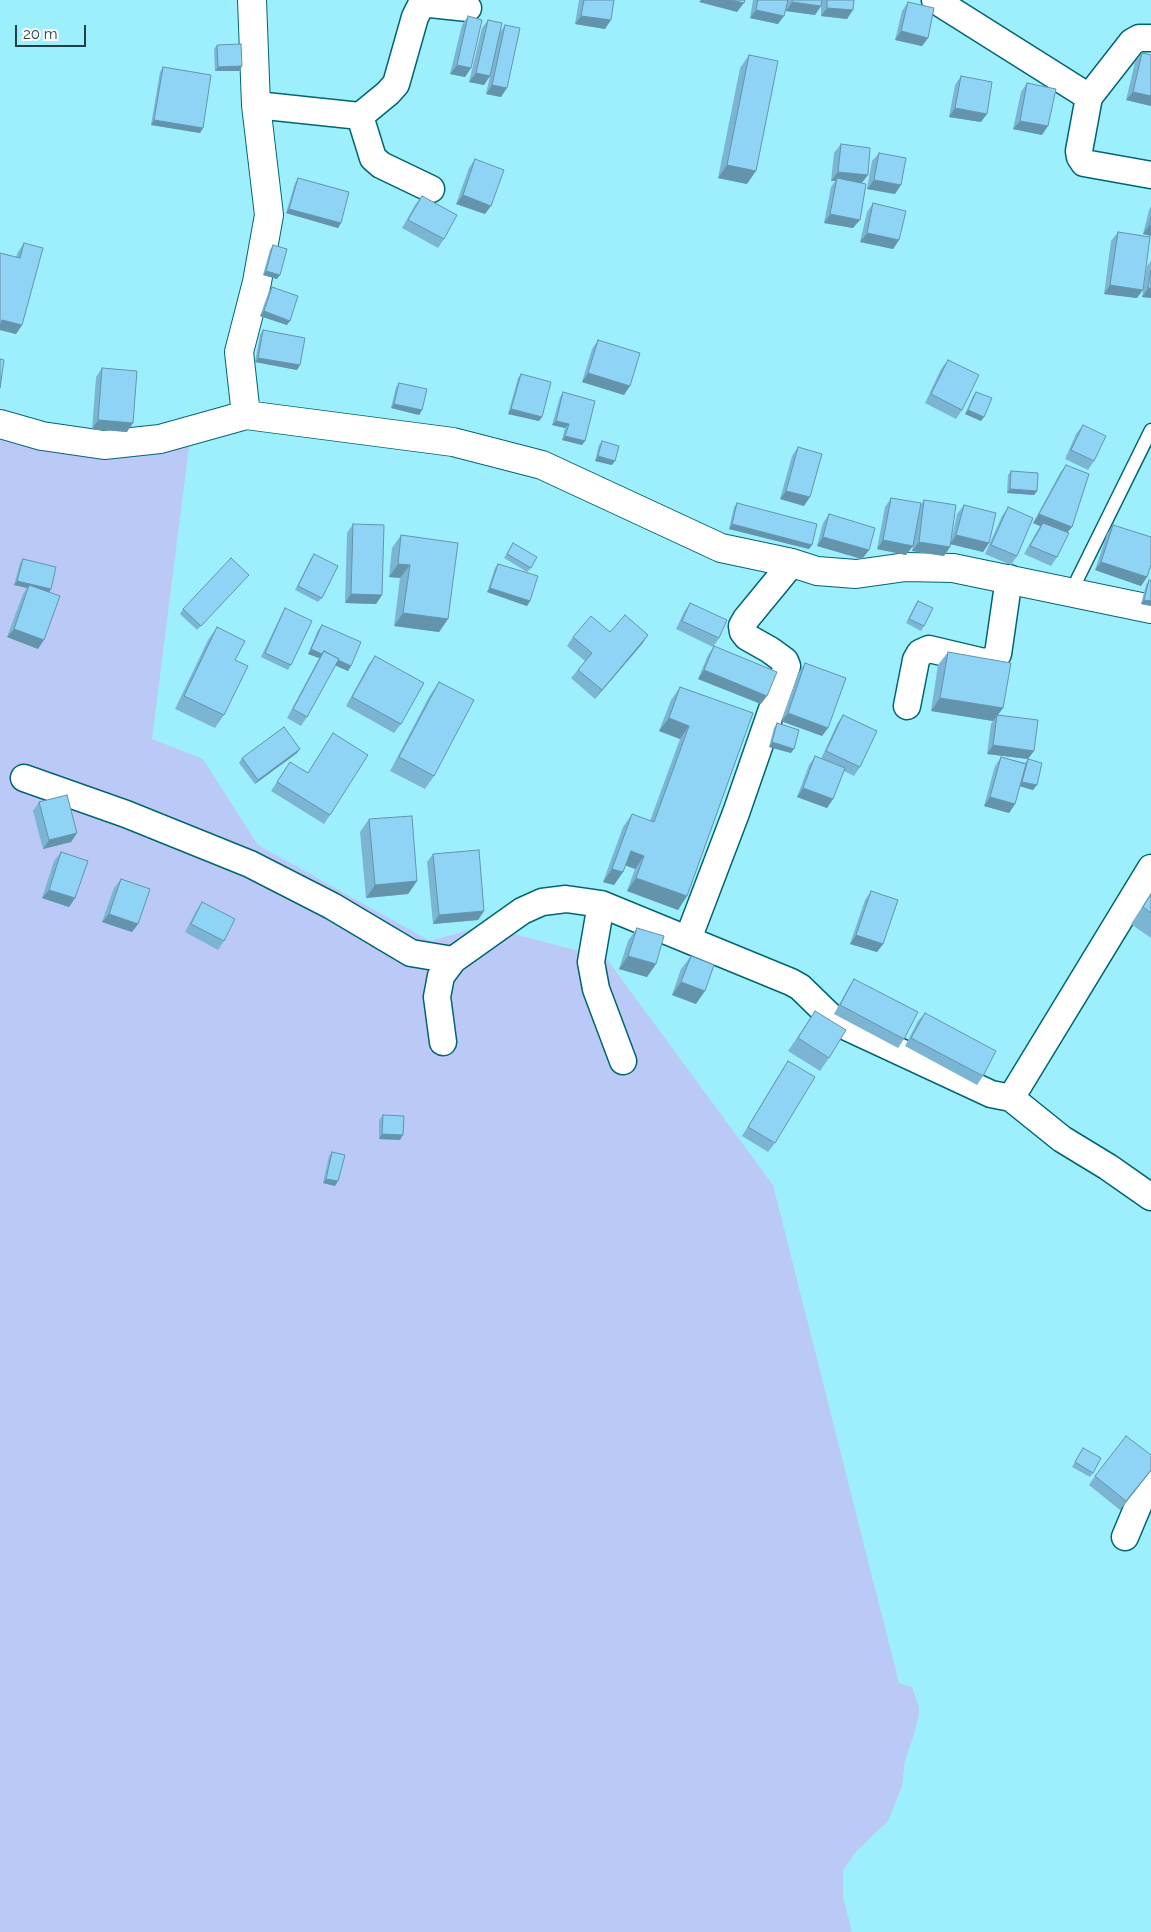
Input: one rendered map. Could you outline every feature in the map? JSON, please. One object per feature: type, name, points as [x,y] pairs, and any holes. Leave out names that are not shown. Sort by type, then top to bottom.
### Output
[{"type":"street","points":[[246,415],[239,352],[258,282],[268,215],[256,105],[252,0]]},
{"type":"street","points":[[936,0],[1088,97]]},
{"type":"street","points":[[256,105],[360,116],[396,84],[415,17],[421,5],[430,4],[468,8]]},
{"type":"street","points":[[1151,38],[1139,38],[1132,42],[1088,97],[1080,151],[1080,157],[1084,163],[1151,175]]},
{"type":"street","points":[[360,116],[373,158],[381,165],[431,188]]},
{"type":"street","points":[[0,424],[42,436],[104,445],[160,439],[246,415],[453,442],[542,465],[721,548],[792,563],[817,571],[856,574],[906,567],[953,568],[1009,578],[1151,609]]},
{"type":"street","points":[[688,939],[736,813],[787,666],[785,662],[770,650],[747,637],[743,632],[742,626],[792,563]]},
{"type":"street","points":[[907,706],[916,660],[920,653],[929,649],[984,662],[992,660],[998,654],[1009,578]]},
{"type":"street","points":[[24,778],[126,814],[250,864],[332,906],[411,953],[453,960]]},
{"type":"street","points":[[1011,1098],[1151,868]]},
{"type":"street","points":[[443,1042],[436,997],[441,976],[453,960],[522,911],[542,902],[566,899],[600,904],[800,987],[836,1022],[991,1094],[1011,1098],[1062,1139],[1151,1196]]},
{"type":"street","points":[[600,904],[590,962],[596,989],[624,1061]]},
{"type":"street","points":[[1125,1537],[1151,1475]]},
{"type":"lane","points":[[1071,592],[1151,430]]},
{"type":"shaded area","points":[[0,421],[104,445],[191,431],[152,739],[203,759],[258,845],[430,941],[483,926],[606,958],[773,1185],[899,1683],[912,1687],[919,1707],[919,1715],[913,1738],[905,1760],[902,1786],[888,1821],[856,1852],[843,1870],[843,1897],[852,1932],[0,1932]]},
{"type":"building","points":[[584,0],[614,0],[611,20],[581,16]]},
{"type":"building","points":[[731,0],[745,0],[744,3]]},
{"type":"building","points":[[758,0],[788,0],[784,16],[756,10]]},
{"type":"building","points":[[792,0],[822,0],[821,6],[792,2]]},
{"type":"building","points":[[827,0],[854,0],[853,10],[827,8]]},
{"type":"building","points":[[908,2],[934,8],[928,38],[901,31]]},
{"type":"building","points":[[468,16],[482,20],[471,68],[457,65]]},
{"type":"building","points":[[488,20],[502,23],[490,76],[476,73]]},
{"type":"building","points":[[505,25],[520,28],[507,88],[492,85]]},
{"type":"building","points":[[241,44],[242,66],[218,67],[217,45]]},
{"type":"building","points":[[1142,53],[1151,55],[1151,96],[1133,92]]},
{"type":"building","points":[[749,55],[778,61],[756,171],[727,165]]},
{"type":"building","points":[[163,67],[211,75],[203,128],[154,120]]},
{"type":"building","points":[[961,76],[992,82],[987,114],[955,108]]},
{"type":"building","points":[[1027,83],[1056,89],[1048,126],[1020,121]]},
{"type":"building","points":[[841,144],[870,148],[868,175],[838,172]]},
{"type":"building","points":[[879,153],[906,158],[901,185],[874,180]]},
{"type":"building","points":[[475,159],[504,170],[491,206],[463,195]]},
{"type":"building","points":[[298,178],[349,192],[341,223],[289,209]]},
{"type":"building","points":[[837,178],[866,184],[860,220],[830,214]]},
{"type":"building","points":[[422,196],[457,215],[444,239],[408,220]]},
{"type":"building","points":[[873,203],[906,211],[899,240],[867,233]]},
{"type":"building","points":[[1118,232],[1150,237],[1143,290],[1110,285]]},
{"type":"building","points":[[24,243],[43,248],[22,325],[2,320],[0,327],[0,253],[20,258]]},
{"type":"building","points":[[273,245],[287,249],[280,275],[266,271]]},
{"type":"building","points":[[1151,271],[1151,288],[1148,288]]},
{"type":"building","points":[[272,287],[298,296],[290,321],[264,311]]},
{"type":"building","points":[[263,330],[305,338],[300,365],[258,358]]},
{"type":"building","points":[[598,340],[640,353],[630,386],[588,373]]},
{"type":"building","points":[[0,359],[4,360],[0,388]]},
{"type":"building","points":[[948,360],[979,375],[962,410],[931,394]]},
{"type":"building","points":[[102,368],[137,371],[133,423],[98,420]]},
{"type":"building","points":[[521,374],[551,382],[542,417],[511,409]]},
{"type":"building","points":[[399,383],[427,389],[422,410],[394,404]]},
{"type":"building","points":[[563,392],[595,401],[585,441],[565,436],[569,424],[556,421]]},
{"type":"building","points":[[976,392],[992,398],[984,417],[968,410]]},
{"type":"building","points":[[1083,425],[1106,436],[1094,461],[1071,450]]},
{"type":"building","points":[[602,441],[619,446],[615,461],[598,456]]},
{"type":"building","points":[[798,447],[822,454],[810,497],[786,491]]},
{"type":"building","points":[[1066,465],[1089,474],[1072,527],[1039,514]]},
{"type":"building","points":[[1011,471],[1038,473],[1037,491],[1010,489]]},
{"type":"building","points":[[891,498],[921,503],[913,546],[883,540]]},
{"type":"building","points":[[924,500],[956,505],[950,547],[919,542]]},
{"type":"building","points":[[737,503],[817,524],[812,545],[732,524]]},
{"type":"building","points":[[964,505],[996,513],[989,543],[956,535]]},
{"type":"building","points":[[1008,507],[1033,518],[1017,556],[991,545]]},
{"type":"building","points":[[829,514],[875,528],[869,550],[823,537]]},
{"type":"building","points":[[1043,523],[1069,533],[1057,557],[1030,546]]},
{"type":"building","points":[[353,524],[384,525],[382,595],[351,594]]},
{"type":"building","points":[[1113,525],[1151,537],[1151,565],[1147,577],[1101,562]]},
{"type":"building","points":[[401,535],[458,543],[448,619],[403,613],[410,565],[398,564]]},
{"type":"building","points":[[513,543],[537,557],[531,568],[507,554]]},
{"type":"building","points":[[314,554],[338,566],[322,598],[298,586]]},
{"type":"building","points":[[231,558],[249,575],[201,626],[183,609]]},
{"type":"building","points":[[23,559],[56,567],[51,589],[17,581]]},
{"type":"building","points":[[498,564],[538,576],[530,601],[490,588]]},
{"type":"building","points":[[1149,580],[1151,581],[1151,601],[1144,600]]},
{"type":"building","points":[[29,585],[60,596],[44,640],[14,629]]},
{"type":"building","points":[[918,601],[933,608],[924,626],[909,619]]},
{"type":"building","points":[[690,603],[727,620],[719,638],[682,621]]},
{"type":"building","points":[[285,608],[312,621],[291,665],[265,653]]},
{"type":"building","points":[[625,615],[648,635],[602,690],[578,670],[592,653],[573,637],[591,616],[610,632]]},
{"type":"building","points":[[322,625],[361,642],[351,666],[324,651],[322,654],[311,649]]},
{"type":"building","points":[[217,627],[245,641],[235,660],[248,666],[224,715],[184,696]]},
{"type":"building","points":[[714,646],[777,672],[767,696],[704,670]]},
{"type":"building","points":[[324,651],[339,659],[307,717],[293,709]]},
{"type":"building","points":[[948,652],[1011,663],[1003,708],[940,698]]},
{"type":"building","points":[[375,656],[424,683],[401,724],[352,697]]},
{"type":"building","points":[[805,663],[846,678],[828,728],[788,713]]},
{"type":"building","points":[[439,682],[474,700],[434,776],[399,757]]},
{"type":"building","points":[[680,687],[753,713],[687,896],[636,878],[644,856],[631,851],[623,872],[612,869],[632,814],[654,822],[689,726],[669,718]]},
{"type":"building","points":[[843,715],[877,731],[860,767],[826,751]]},
{"type":"building","points":[[997,715],[1038,720],[1034,751],[993,745]]},
{"type":"building","points":[[777,723],[799,730],[794,749],[772,742]]},
{"type":"building","points":[[284,727],[300,749],[258,780],[242,758]]},
{"type":"building","points":[[333,733],[368,755],[330,815],[277,782],[290,762],[308,773]]},
{"type":"building","points":[[815,756],[845,768],[833,799],[803,788]]},
{"type":"building","points":[[1001,757],[1026,764],[1015,804],[990,797]]},
{"type":"building","points":[[1028,759],[1042,763],[1037,785],[1022,782]]},
{"type":"building","points":[[67,795],[77,833],[49,840],[39,802]]},
{"type":"building","points":[[412,816],[417,881],[375,885],[369,819]]},
{"type":"building","points":[[479,850],[484,911],[439,915],[433,854]]},
{"type":"building","points":[[61,852],[88,861],[75,898],[49,890]]},
{"type":"building","points":[[121,879],[150,889],[138,924],[109,914]]},
{"type":"building","points":[[871,891],[898,900],[883,944],[856,935]]},
{"type":"building","points":[[1151,894],[1151,913],[1143,907]]},
{"type":"building","points":[[202,902],[235,919],[224,941],[191,924]]},
{"type":"building","points":[[637,928],[664,936],[656,964],[628,956]]},
{"type":"building","points":[[691,956],[714,965],[705,991],[681,982]]},
{"type":"building","points":[[854,979],[918,1012],[904,1039],[840,1005]]},
{"type":"building","points":[[815,1011],[846,1030],[829,1058],[798,1038]]},
{"type":"building","points":[[925,1013],[996,1051],[983,1076],[911,1038]]},
{"type":"building","points":[[788,1061],[815,1077],[775,1143],[748,1127]]},
{"type":"building","points":[[383,1115],[404,1116],[403,1135],[382,1134]]},
{"type":"building","points":[[332,1152],[345,1155],[338,1181],[326,1179]]},
{"type":"building","points":[[1126,1436],[1151,1455],[1151,1470],[1126,1501],[1095,1476]]},
{"type":"building","points":[[1083,1448],[1101,1458],[1093,1473],[1075,1462]]}]
